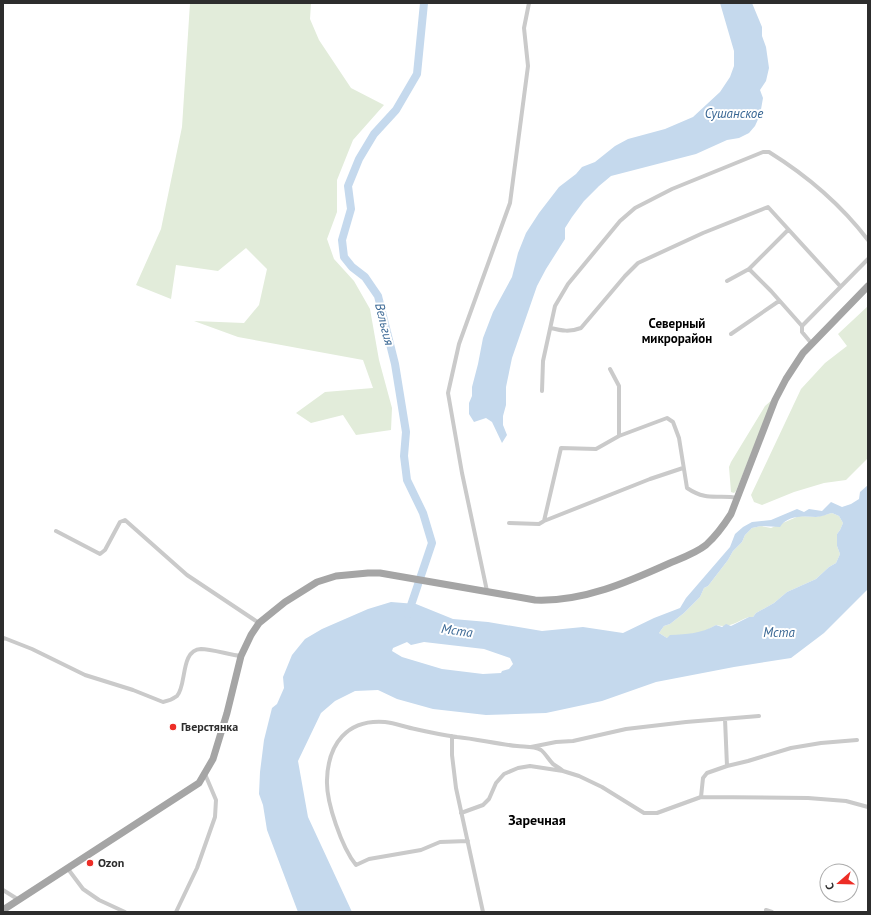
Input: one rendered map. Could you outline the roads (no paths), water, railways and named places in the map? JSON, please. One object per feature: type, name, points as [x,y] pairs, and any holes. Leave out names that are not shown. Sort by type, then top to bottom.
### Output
[{"type":"main road","points":[[3,910],[199,783],[213,759],[227,713],[241,656],[251,635],[259,623],[285,602],[301,591],[326,578],[368,573],[388,574],[535,600],[551,600],[577,597],[631,580],[705,546],[722,527],[731,514],[775,400],[793,367],[803,353],[868,286]]},
{"type":"street","points":[[487,591],[462,473],[448,393],[459,344],[510,203],[528,66],[524,28],[529,3]]},
{"type":"street","points":[[542,391],[543,361],[555,306],[568,284],[620,221],[635,208],[672,189],[763,152],[769,152],[807,178],[858,226],[868,240]]},
{"type":"street","points":[[551,328],[572,331],[581,328],[637,264],[703,233],[768,207],[840,286]]},
{"type":"street","points":[[727,281],[749,269],[788,230]]},
{"type":"street","points":[[802,326],[868,259]]},
{"type":"street","points":[[749,269],[802,326],[802,332],[812,344]]},
{"type":"street","points":[[731,334],[779,301]]},
{"type":"street","points":[[610,369],[619,386],[619,436]]},
{"type":"street","points":[[544,521],[561,448],[596,449],[619,436],[667,418],[673,422],[679,438],[687,488],[702,496],[729,497],[739,495]]},
{"type":"street","points":[[509,523],[540,524],[544,521],[650,479],[683,468]]},
{"type":"street","points":[[56,531],[100,554],[105,550],[120,522],[125,520],[187,575],[259,623]]},
{"type":"street","points":[[3,639],[4,638],[25,646],[85,675],[133,690],[163,702],[177,695],[180,690],[188,659],[193,652],[201,649],[241,656]]},
{"type":"street","points":[[468,841],[440,842],[421,850],[369,859],[356,865],[352,861],[340,836],[326,789],[331,754],[336,743],[351,729],[373,722],[386,722],[416,730],[485,740],[518,747],[531,747],[556,742],[573,741],[626,729],[759,716]]},
{"type":"street","points":[[725,719],[727,766]]},
{"type":"street","points":[[452,736],[452,755],[456,788],[483,912]]},
{"type":"street","points":[[701,797],[703,778],[707,773],[791,748],[821,743],[857,740]]},
{"type":"street","points":[[531,747],[541,750],[553,764],[563,771]]},
{"type":"street","points":[[461,813],[483,805],[489,799],[496,783],[504,774],[518,768],[530,766],[563,771],[579,776],[602,787],[644,813],[657,813],[701,797],[808,798],[846,801],[868,807]]},
{"type":"street","points":[[176,912],[197,868],[215,817],[216,800],[204,774]]},
{"type":"street","points":[[68,869],[83,889],[99,900],[125,912]]},
{"type":"street","points":[[3,890],[19,900]]},
{"type":"street","points":[[766,910],[772,912]]},
{"type":"water","name":"Сушанское","points":[[720,3],[752,3],[762,27],[762,36],[766,47],[769,68],[766,81],[760,90],[763,98],[760,115],[755,126],[749,133],[739,138],[727,140],[696,154],[611,176],[584,201],[565,228],[565,239],[537,286],[512,358],[506,387],[506,405],[503,416],[503,425],[507,435],[502,443],[492,422],[486,418],[474,422],[469,414],[469,403],[472,396],[472,387],[483,338],[493,312],[512,277],[518,253],[526,233],[559,187],[576,174],[582,167],[595,162],[615,146],[628,139],[665,129],[693,117],[720,92],[730,77],[734,66],[734,51]]},
{"type":"water","name":"Мста","points":[[868,485],[868,589],[824,633],[791,658],[656,682],[602,701],[546,713],[486,715],[433,709],[397,699],[378,690],[355,691],[335,701],[321,713],[298,761],[308,817],[352,912],[298,912],[267,830],[263,805],[259,794],[264,740],[272,708],[277,704],[284,688],[283,677],[292,655],[305,639],[322,629],[368,609],[391,602],[416,604],[453,619],[488,622],[542,631],[583,627],[623,633],[654,618],[680,608],[686,598],[730,547],[735,534],[743,527],[752,522],[771,520],[797,509],[804,512],[809,509],[822,511],[831,502],[842,507],[859,499],[860,492]],"holes":[[[832,513],[839,516],[843,523],[837,534],[837,546],[840,554],[836,563],[829,567],[816,579],[787,592],[774,603],[756,613],[753,617],[749,617],[731,626],[726,624],[722,627],[716,625],[699,632],[670,635],[667,638],[659,633],[664,626],[670,624],[684,613],[700,597],[704,588],[708,586],[733,551],[742,542],[745,535],[752,528],[761,526],[780,527],[791,518],[818,517]],[[407,642],[411,645],[424,642],[484,649],[510,658],[513,664],[509,669],[502,671],[501,673],[483,674],[442,669],[402,657],[392,651],[393,648]]]},
{"type":"waterway","name":"Вельгия","points":[[408,614],[432,543],[423,513],[407,480],[404,456],[406,432],[395,364],[378,296],[365,277],[352,267],[344,257],[342,240],[351,209],[348,186],[359,159],[374,134],[396,110],[417,74],[424,3]]},
{"type":"place","name":"Гверстянка","points":[[173,727]]},
{"type":"place","name":"Ozon","points":[[90,863]]},
{"type":"district","name":"Северный микрорайон","points":[[677,330]]},
{"type":"district","name":"Заречная","points":[[537,820]]}]
